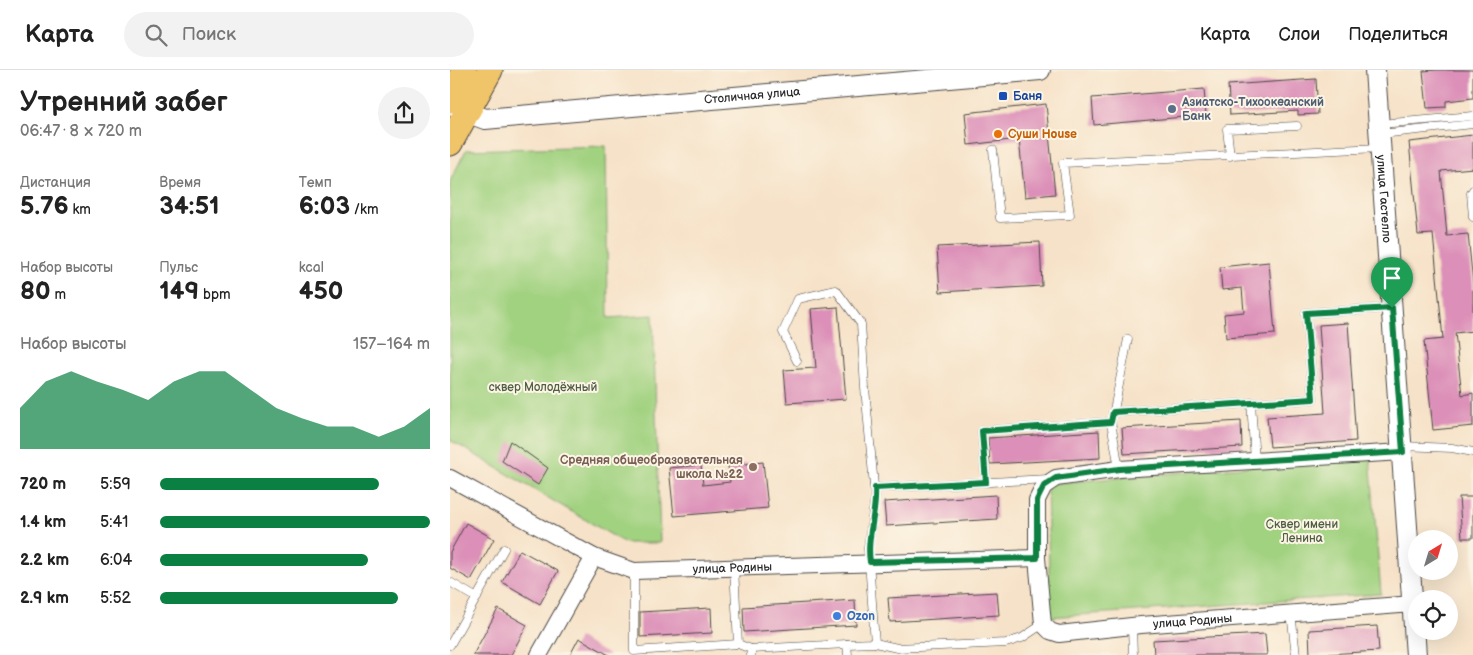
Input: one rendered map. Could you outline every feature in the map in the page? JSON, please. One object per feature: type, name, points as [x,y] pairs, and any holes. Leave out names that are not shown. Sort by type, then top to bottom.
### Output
[{"type":"main road","points":[[450,143],[455,105],[464,70]]},
{"type":"main road","points":[[455,105],[490,70]]},
{"type":"street","name":"Столичная улица","points":[[455,105],[485,119],[991,72],[1040,70]]},
{"type":"street","name":"улица Гастелло","points":[[1375,70],[1412,590]]},
{"type":"street","points":[[1043,624],[1037,558],[1037,500],[1044,486],[1056,478],[1119,469],[1255,461],[1402,449]]},
{"type":"street","name":"улица Родины","points":[[450,478],[594,557],[634,571],[1037,558]]},
{"type":"street","points":[[539,655],[594,557]]},
{"type":"street","name":"улица Родины","points":[[1043,624],[1050,631],[1059,634],[1408,604]]},
{"type":"street","name":"улица Гастелло","points":[[1415,640],[1416,655]]},
{"type":"lane","points":[[1380,135],[1473,116]]},
{"type":"lane","points":[[993,150],[1000,218],[1070,215],[1063,162],[1230,156],[1473,124]]},
{"type":"lane","points":[[1230,156],[1227,129],[1296,126]]},
{"type":"lane","points":[[1473,190],[1471,193],[1473,217]]},
{"type":"lane","points":[[797,361],[783,332],[798,299],[836,290],[861,324],[875,488],[868,548],[876,643]]},
{"type":"lane","points":[[1113,412],[1313,399],[1306,313],[1392,308]]},
{"type":"lane","points":[[1119,469],[1111,422],[1128,339]]},
{"type":"lane","points":[[1251,403],[1255,461]]},
{"type":"lane","points":[[986,482],[982,431],[1111,422]]},
{"type":"lane","points":[[1402,449],[1452,448],[1473,452]]},
{"type":"lane","points":[[875,488],[1056,478]]},
{"type":"lane","points":[[450,645],[504,549]]},
{"type":"lane","points":[[734,568],[738,644]]},
{"type":"lane","points":[[634,571],[633,653],[738,644],[751,652],[847,644],[876,643],[897,648],[1006,643],[1022,638],[1043,624]]},
{"type":"lane","points":[[450,582],[477,598]]},
{"type":"lane","points":[[1291,613],[1296,655]]},
{"type":"lane","points":[[1132,627],[1133,655]]},
{"type":"lane","points":[[847,644],[848,655]]},
{"type":"green space","name":"сквер Молодёжный","points":[[606,146],[608,318],[653,315],[660,543],[625,543],[450,440],[450,181],[466,150]]},
{"type":"green space","name":"Сквер имени Ленина","points":[[1370,456],[1381,594],[1050,617],[1047,484]]},
{"type":"building","points":[[1473,70],[1473,98],[1446,101],[1446,107],[1427,108],[1423,71]]},
{"type":"building","points":[[1316,79],[1318,114],[1298,115],[1298,111],[1230,115],[1228,85]]},
{"type":"building","points":[[1204,89],[1206,115],[1094,125],[1092,98]]},
{"type":"building","points":[[1046,104],[1055,194],[1025,197],[1019,139],[968,145],[965,113]]},
{"type":"building","points":[[1473,135],[1473,168],[1441,171],[1447,236],[1468,234],[1473,284],[1473,331],[1455,333],[1462,395],[1473,393],[1473,426],[1433,430],[1424,341],[1443,339],[1433,234],[1418,235],[1409,142]]},
{"type":"building","points":[[1040,242],[1042,286],[940,292],[937,247]]},
{"type":"building","points":[[1269,262],[1275,334],[1226,338],[1224,314],[1244,312],[1242,288],[1222,290],[1220,267]]},
{"type":"building","points":[[838,307],[846,399],[787,403],[784,370],[816,368],[811,309]]},
{"type":"building","points":[[1348,323],[1356,441],[1270,447],[1267,417],[1325,413],[1319,325]]},
{"type":"building","points":[[1241,421],[1242,447],[1124,454],[1122,428]]},
{"type":"building","points":[[1099,431],[1100,458],[990,464],[988,438]]},
{"type":"building","points":[[510,441],[548,468],[538,485],[502,461]]},
{"type":"building","points":[[763,462],[768,508],[674,516],[669,468],[701,465],[703,485],[730,482],[728,466]]},
{"type":"building","points":[[996,495],[997,519],[886,526],[884,502]]},
{"type":"building","points":[[1459,497],[1473,497],[1473,538],[1462,538]]},
{"type":"building","points":[[466,523],[494,539],[471,580],[450,568],[450,552]]},
{"type":"building","points":[[520,550],[558,571],[540,604],[502,582]]},
{"type":"building","points":[[997,592],[999,615],[890,622],[888,598]]},
{"type":"building","points":[[855,600],[856,625],[744,632],[743,607]]},
{"type":"building","points":[[711,608],[712,633],[640,637],[640,612]]},
{"type":"building","points":[[498,609],[527,625],[511,655],[473,655]]},
{"type":"building","points":[[1377,626],[1379,651],[1310,655],[1309,630]]},
{"type":"building","points":[[1265,634],[1267,655],[1154,655],[1153,640]]},
{"type":"building","points":[[579,638],[609,655],[570,655]]},
{"type":"place","name":"Баня","points":[[1003,96]]},
{"type":"place","name":"Азиатско-Тихоокеанский Банк","points":[[1172,109]]},
{"type":"place","name":"Суши House","points":[[998,134]]},
{"type":"place","name":"Средняя общеобразовательная школа №22","points":[[753,467]]},
{"type":"place","name":"Ozon","points":[[837,616]]},
{"type":"route","points":[[1392,308],[1403,452],[1119,469],[1056,478],[1044,486],[1037,500],[1037,558],[870,562],[868,548],[875,488],[986,482],[982,431],[1111,422],[1113,412],[1313,399],[1306,313],[1392,308]]}]
